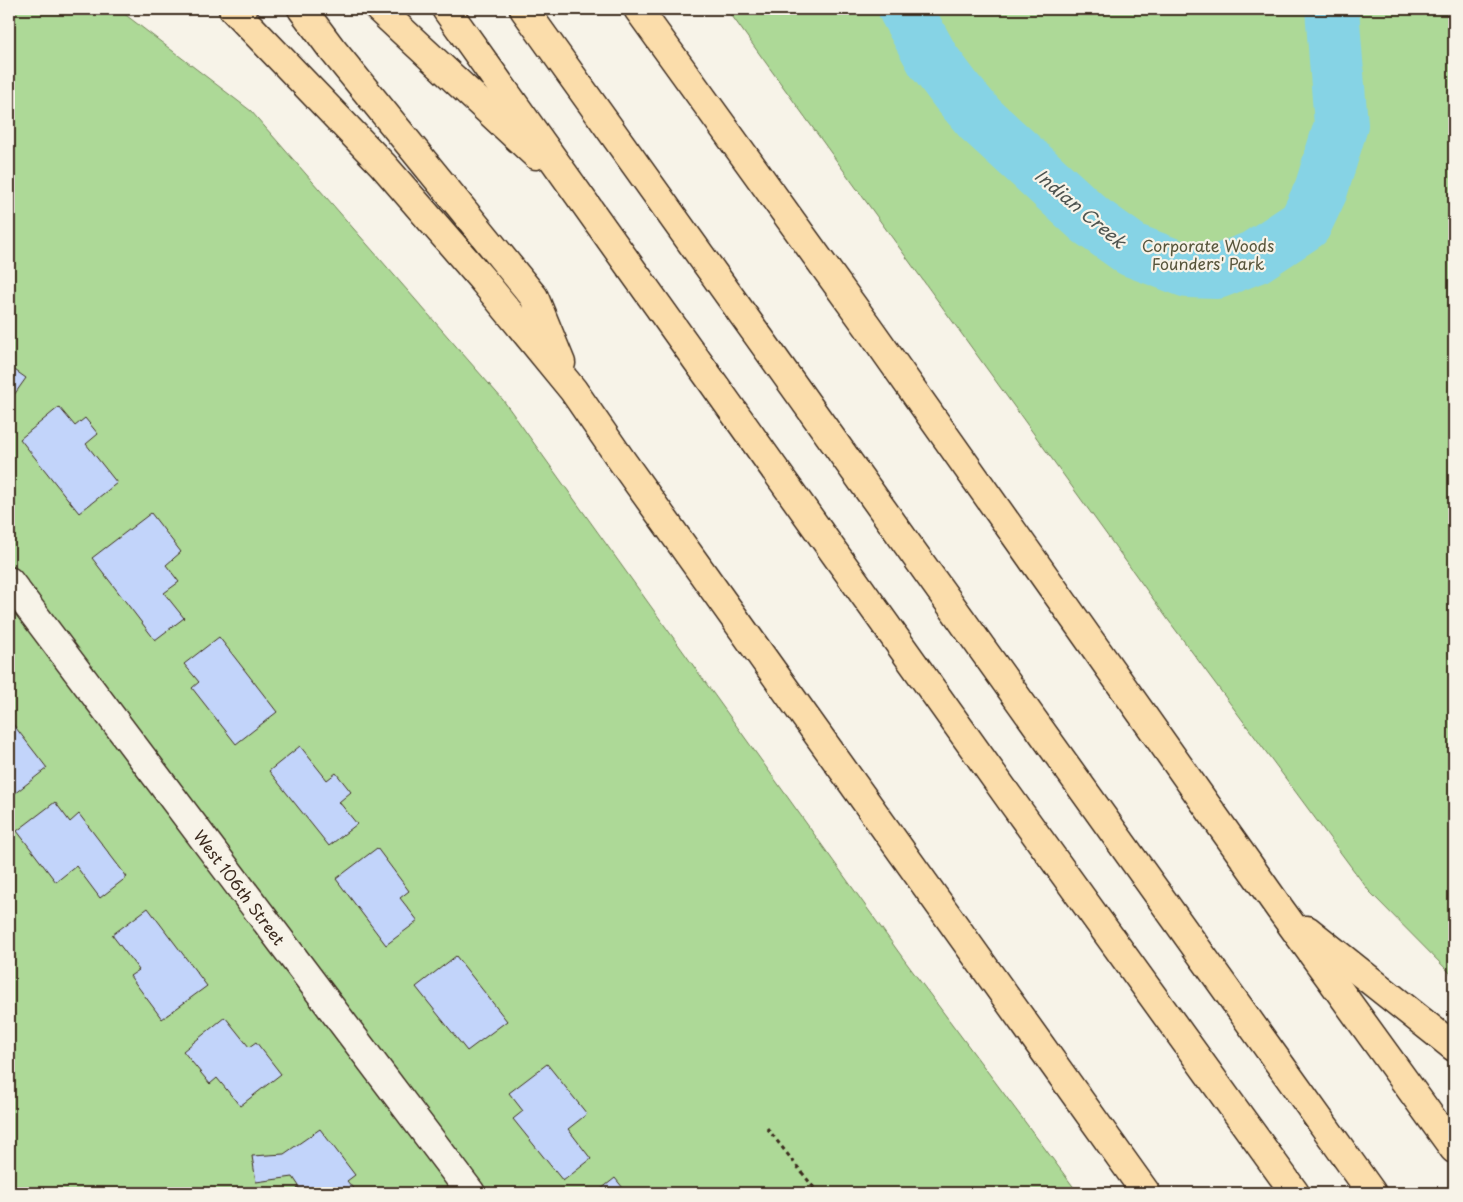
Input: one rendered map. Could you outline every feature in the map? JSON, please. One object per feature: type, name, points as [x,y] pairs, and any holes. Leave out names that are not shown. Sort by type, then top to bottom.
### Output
[{"type":"highway","points":[[233,9],[383,165],[481,278],[573,390],[650,501],[1146,1193]]},
{"type":"highway","points":[[302,9],[331,48],[534,297],[573,390]]},
{"type":"highway","points":[[379,9],[579,195]]},
{"type":"highway","points":[[446,9],[1295,1193]]},
{"type":"highway","points":[[524,9],[1372,1193]]},
{"type":"highway","points":[[638,9],[868,327],[1280,909],[1454,1149]]},
{"type":"highway","points":[[1280,909],[1454,1047]]},
{"type":"street","name":"West 106th Street","points":[[9,581],[471,1193]]},
{"type":"path","points":[[767,1128],[818,1193]]},
{"type":"green space","points":[[9,9],[118,9],[251,111],[503,400],[905,961],[1078,1193],[9,1193]]},
{"type":"green space","name":"Corporate Woods Founders' Park","points":[[727,9],[1454,9],[1454,977],[1369,891],[1169,621]]},
{"type":"building","points":[[9,366],[26,378],[9,402]]},
{"type":"building","points":[[59,407],[75,426],[85,418],[98,434],[86,444],[117,483],[79,513],[20,439]]},
{"type":"building","points":[[151,513],[181,552],[166,565],[179,582],[164,593],[184,618],[155,640],[92,558]]},
{"type":"building","points":[[219,637],[277,712],[236,744],[192,688],[199,682],[184,664]]},
{"type":"building","points":[[9,719],[47,768],[9,798]]},
{"type":"building","points":[[300,746],[327,780],[336,773],[351,792],[339,802],[357,824],[329,846],[269,771]]},
{"type":"building","points":[[55,802],[70,822],[79,814],[127,877],[100,898],[76,866],[56,882],[17,831]]},
{"type":"building","points":[[377,848],[409,891],[400,898],[418,921],[386,945],[336,879]]},
{"type":"building","points":[[148,908],[207,986],[162,1019],[130,976],[139,970],[112,935]]},
{"type":"building","points":[[456,956],[507,1021],[467,1051],[416,987]]},
{"type":"building","points":[[225,1017],[249,1047],[256,1042],[281,1074],[240,1106],[217,1078],[210,1084],[183,1051]]},
{"type":"building","points":[[547,1064],[587,1114],[568,1129],[591,1159],[563,1181],[513,1119],[523,1111],[509,1093]]},
{"type":"building","points":[[320,1129],[355,1175],[347,1181],[357,1193],[295,1193],[299,1186],[293,1177],[256,1182],[252,1156],[284,1154]]},
{"type":"building","points":[[615,1178],[627,1193],[596,1193]]},
{"type":"waterway","name":"Indian Creek","points":[[905,9],[933,60],[980,119],[1090,220],[1132,250],[1188,271],[1217,272],[1255,257],[1305,224],[1321,190],[1341,125],[1332,9]]}]
